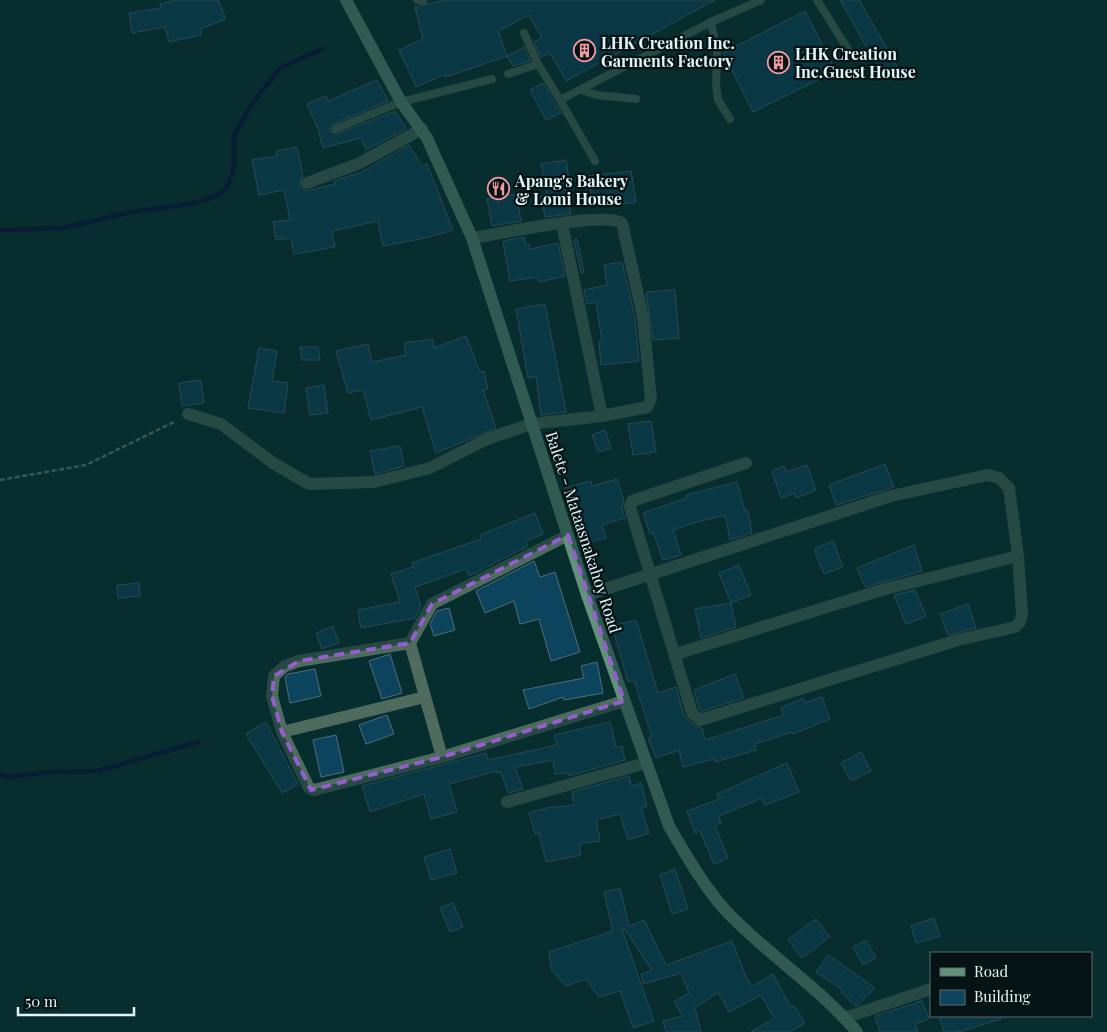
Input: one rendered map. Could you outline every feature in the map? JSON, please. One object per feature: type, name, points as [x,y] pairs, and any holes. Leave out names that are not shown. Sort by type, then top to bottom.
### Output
[{"type":"main road","name":"Balete - Mataasnakahoy Road","points":[[346,0],[401,102],[422,129],[472,238],[587,595],[669,826],[688,859],[727,912],[857,1031]]},
{"type":"street","points":[[307,183],[360,163],[422,129]]},
{"type":"street","points":[[188,414],[221,424],[273,463],[309,484],[374,482],[405,475],[443,462],[487,439],[531,424],[602,416],[640,410],[647,407],[651,399],[643,317],[622,223],[610,219],[562,224],[472,238]]},
{"type":"street","points":[[562,224],[602,416]]},
{"type":"street","points":[[587,595],[649,574],[891,496],[988,475],[999,478],[1009,488],[1018,556],[1022,614],[1020,622],[1015,627],[958,640],[760,699],[700,720],[692,713],[676,654],[649,574],[630,507],[632,501],[746,463]]},
{"type":"street","points":[[442,757],[410,643],[432,604],[568,535]]},
{"type":"street","points":[[676,654],[885,589],[1018,556]]},
{"type":"street","points":[[410,643],[299,661],[285,666],[274,676],[272,696],[282,732],[312,790],[442,757],[624,702]]},
{"type":"street","points":[[282,732],[425,697]]},
{"type":"street","points":[[507,802],[646,763]]},
{"type":"street","points":[[844,1018],[930,989]]},
{"type":"lane","points":[[560,100],[711,22],[761,0]]},
{"type":"lane","points":[[817,0],[848,51]]},
{"type":"lane","points":[[711,22],[717,51],[716,86],[718,100],[730,119]]},
{"type":"lane","points":[[524,33],[538,64],[594,161]]},
{"type":"lane","points":[[508,74],[538,64]]},
{"type":"lane","points":[[335,129],[401,102],[492,79]]},
{"type":"lane","points":[[582,90],[597,95],[636,99]]},
{"type":"path","points":[[0,480],[86,465],[188,414]]},
{"type":"highlighted area","points":[[568,535],[624,701],[442,757],[311,790],[282,732],[272,696],[274,676],[299,661],[410,643],[432,604]]},
{"type":"building","points":[[177,0],[218,0],[226,19],[200,29],[201,35],[169,42],[165,27],[132,33],[129,13],[161,8],[160,4]]},
{"type":"building","points":[[445,0],[715,0],[566,81],[550,53],[541,57],[534,42],[542,38],[529,15],[498,31],[507,56],[446,77],[445,74],[416,87],[399,50],[423,39],[415,7]]},
{"type":"building","points":[[840,0],[859,0],[898,68],[883,76]]},
{"type":"building","name":"LHK Creation Inc.Guest House","points":[[805,11],[836,71],[753,112],[723,53]]},
{"type":"building","points":[[524,47],[530,61],[513,66],[507,56]]},
{"type":"building","points":[[377,80],[388,101],[333,124],[330,132],[337,134],[393,112],[396,112],[406,129],[366,150],[361,138],[323,148],[317,126],[307,104],[326,96],[328,101]]},
{"type":"building","points":[[543,83],[561,113],[546,120],[530,90]]},
{"type":"building","points":[[409,145],[422,166],[427,164],[453,230],[425,238],[383,246],[378,221],[332,231],[335,247],[294,254],[291,238],[276,240],[273,222],[290,220],[284,190],[259,195],[252,160],[277,156],[276,151],[297,147],[303,176],[299,185],[306,191],[335,184],[334,181],[362,172]]},
{"type":"building","points":[[566,160],[570,185],[565,186],[571,214],[545,217],[541,196],[547,195],[541,164]]},
{"type":"building","points":[[631,171],[636,202],[611,206],[610,197],[592,200],[588,176]]},
{"type":"building","points":[[516,194],[521,221],[492,226],[487,199]]},
{"type":"building","points":[[524,237],[525,245],[529,244],[530,249],[558,243],[565,276],[539,282],[538,277],[510,281],[503,241]]},
{"type":"building","points":[[577,239],[584,272],[581,273],[574,240]]},
{"type":"building","points":[[622,262],[635,318],[639,361],[601,365],[599,342],[602,341],[596,302],[587,304],[584,290],[607,285],[604,265]]},
{"type":"building","points":[[675,290],[679,338],[653,340],[646,292]]},
{"type":"building","points":[[545,304],[566,412],[541,415],[536,376],[528,378],[516,309]]},
{"type":"building","points":[[466,336],[480,372],[484,371],[488,389],[483,390],[496,428],[436,453],[422,407],[371,420],[363,390],[348,393],[336,351],[368,344],[372,362],[406,355],[404,343],[433,339],[434,348]]},
{"type":"building","points":[[300,347],[318,347],[320,360],[302,360]]},
{"type":"building","points":[[259,348],[277,351],[272,381],[288,383],[284,413],[248,408]]},
{"type":"building","points":[[201,380],[204,403],[182,406],[179,383]]},
{"type":"building","points":[[324,385],[328,413],[310,415],[306,388]]},
{"type":"building","points":[[651,421],[656,452],[633,455],[628,424]]},
{"type":"building","points":[[605,430],[611,448],[598,452],[592,435]]},
{"type":"building","points":[[400,446],[404,466],[375,474],[370,451]]},
{"type":"building","points":[[885,464],[894,487],[836,505],[829,485]]},
{"type":"building","points":[[807,465],[816,490],[796,498],[795,493],[781,498],[772,471],[784,466],[786,472]]},
{"type":"building","points":[[617,479],[624,501],[622,509],[625,518],[602,525],[606,538],[579,545],[564,488],[591,481],[592,486]]},
{"type":"building","points":[[737,482],[745,511],[748,511],[752,533],[730,540],[725,515],[693,523],[673,530],[681,555],[663,560],[653,532],[650,534],[643,513],[687,498],[686,495]]},
{"type":"building","points":[[535,513],[543,534],[526,541],[528,546],[469,576],[466,569],[415,587],[421,606],[415,618],[361,628],[358,610],[400,602],[391,574],[413,567],[412,563],[481,539],[480,535]]},
{"type":"building","points":[[833,541],[843,567],[824,574],[814,549]]},
{"type":"building","points":[[914,545],[922,571],[865,587],[857,568]]},
{"type":"building","points":[[534,561],[540,577],[555,572],[580,652],[551,661],[539,619],[520,624],[514,601],[485,613],[476,591]]},
{"type":"building","points":[[739,565],[751,595],[731,603],[719,573]]},
{"type":"building","points":[[139,583],[140,596],[118,598],[117,585]]},
{"type":"building","points":[[915,590],[926,616],[906,624],[894,595]]},
{"type":"building","points":[[731,603],[736,627],[701,638],[695,609]]},
{"type":"building","points":[[968,604],[976,628],[948,635],[940,614]]},
{"type":"building","points":[[449,608],[455,630],[434,636],[430,624],[437,611]]},
{"type":"building","points":[[636,620],[658,693],[676,687],[684,716],[695,726],[702,728],[705,740],[784,715],[781,708],[803,698],[805,703],[822,697],[830,719],[793,734],[792,732],[755,744],[756,750],[715,762],[714,759],[683,767],[679,750],[656,758],[648,738],[652,737],[634,680],[628,682],[612,626]]},
{"type":"building","points":[[333,626],[339,643],[322,649],[316,633]]},
{"type":"building","points":[[390,654],[402,693],[382,699],[369,661]]},
{"type":"building","points":[[597,662],[603,693],[564,700],[563,697],[529,709],[523,690],[584,678],[581,666]]},
{"type":"building","points":[[315,669],[321,696],[290,703],[285,677],[288,674]]},
{"type":"building","points":[[735,674],[744,698],[702,711],[699,708],[694,690]]},
{"type":"building","points":[[387,715],[394,734],[366,744],[359,725]]},
{"type":"building","points":[[266,722],[298,784],[282,793],[246,734]]},
{"type":"building","points":[[610,722],[616,747],[622,746],[625,760],[569,776],[568,773],[555,774],[553,760],[515,767],[523,789],[508,793],[501,772],[497,773],[496,771],[449,784],[457,812],[431,819],[424,794],[370,812],[362,786],[486,753],[488,760],[557,745],[554,735]]},
{"type":"building","points":[[336,735],[344,772],[321,777],[313,740]]},
{"type":"building","points":[[861,752],[871,771],[851,781],[841,763]]},
{"type":"building","points":[[787,763],[799,792],[765,805],[762,798],[719,816],[721,823],[715,826],[728,858],[714,864],[700,831],[695,833],[687,811],[719,799],[717,794]]},
{"type":"building","points":[[629,776],[631,786],[641,783],[647,806],[641,808],[649,833],[628,840],[620,814],[596,820],[600,841],[579,844],[581,855],[546,862],[539,833],[535,834],[529,813],[547,808],[574,805],[572,792]]},
{"type":"building","points":[[450,849],[457,873],[431,880],[424,857]]},
{"type":"building","points":[[675,869],[688,909],[672,914],[660,875]]},
{"type":"building","points":[[620,888],[629,926],[644,920],[666,965],[732,941],[748,982],[752,986],[773,974],[791,1007],[794,1006],[805,1023],[790,1032],[751,1032],[774,1018],[761,995],[729,1012],[718,992],[695,1008],[701,1032],[666,1032],[663,1021],[683,1016],[674,1002],[689,993],[681,973],[644,984],[641,974],[652,970],[624,928],[622,929],[654,1021],[633,1028],[620,991],[599,997],[586,979],[566,986],[551,969],[549,952],[613,931],[604,892]]},
{"type":"building","points":[[453,903],[463,927],[450,932],[440,908]]},
{"type":"building","points":[[934,918],[940,936],[916,943],[911,926]]},
{"type":"building","points":[[816,919],[830,937],[802,958],[788,940]]},
{"type":"building","points":[[866,940],[876,958],[863,965],[853,947]]},
{"type":"building","points":[[828,955],[875,988],[858,1005],[855,1006],[841,992],[843,990],[816,972]]},
{"type":"building","points":[[922,1001],[929,1019],[915,1024],[918,1032],[880,1032],[875,1016]]},
{"type":"building","points":[[939,1017],[1001,1017],[1001,1019],[958,1032],[944,1032]]},
{"type":"waterway","points":[[0,230],[63,228],[131,212],[191,204],[219,195],[227,187],[234,168],[234,135],[254,101],[280,68],[322,49]]},
{"type":"waterway","points":[[0,775],[10,777],[48,772],[98,771],[198,742]]},
{"type":"place","name":"LHK Creation Inc. Garments Factory","points":[[585,51]]},
{"type":"place","name":"LHK Creation Inc.Guest House","points":[[779,62]]},
{"type":"place","name":"Apang's Bakery & Lomi House","points":[[499,189]]}]
